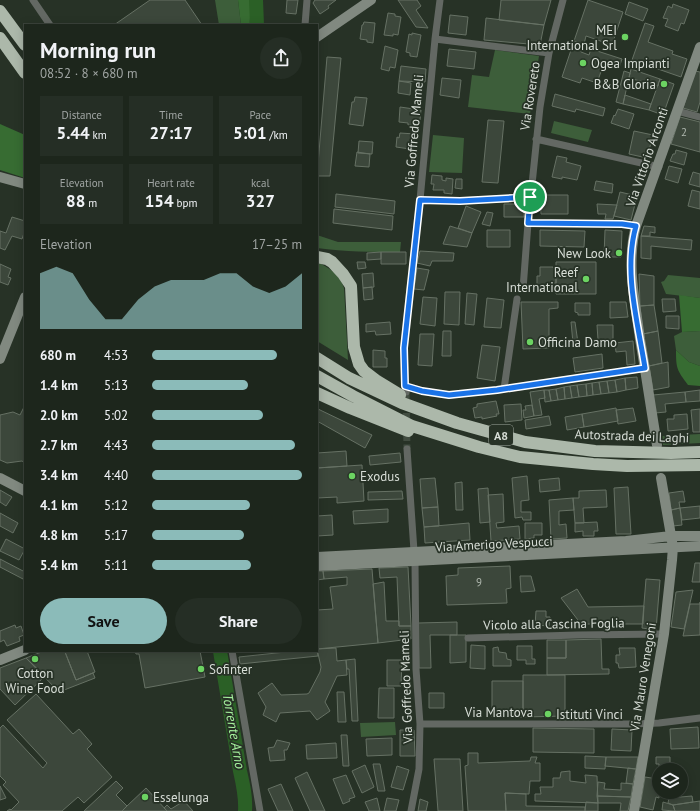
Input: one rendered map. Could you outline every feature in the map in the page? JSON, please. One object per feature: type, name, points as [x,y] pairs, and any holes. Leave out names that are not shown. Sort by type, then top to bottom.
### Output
[{"type":"highway","points":[[0,5],[24,35]]},
{"type":"highway","points":[[0,11],[24,44]]},
{"type":"highway","points":[[0,38],[24,72]]},
{"type":"highway","points":[[318,257],[327,259],[332,262],[351,286],[354,347],[356,356],[364,371],[377,382],[398,395],[465,418],[528,436],[595,451]]},
{"type":"highway","name":"Autostrada dei Laghi","points":[[318,359],[349,378],[402,403],[457,423],[525,442],[595,451],[672,453],[700,452]]},
{"type":"highway","name":"Autostrada dei Laghi","points":[[318,377],[412,426],[479,447],[520,457],[557,462],[628,466],[700,465]]},
{"type":"highway","points":[[318,393],[350,408],[419,435],[479,447]]},
{"type":"main road","points":[[318,36],[371,0]]},
{"type":"main road","name":"Via Vittorio Arconti","points":[[657,445],[634,295],[631,265],[632,247],[636,226],[659,167],[700,47]]},
{"type":"main road","points":[[0,177],[24,184]]},
{"type":"main road","points":[[14,181],[24,189]]},
{"type":"main road","points":[[0,359],[24,299]]},
{"type":"main road","points":[[0,478],[24,490]]},
{"type":"main road","points":[[661,478],[673,547]]},
{"type":"main road","name":"Via Amerigo Vespucci","points":[[318,566],[414,556],[626,541],[671,536],[700,536]]},
{"type":"main road","name":"Via Amerigo Vespucci","points":[[318,557],[414,556],[700,546]]},
{"type":"main road","name":"Via Mauro Venegoni","points":[[634,811],[664,634],[673,547]]},
{"type":"main road","points":[[0,660],[24,650]]},
{"type":"street","points":[[32,0],[49,24]]},
{"type":"street","points":[[306,24],[307,0]]},
{"type":"street","name":"Via Goffredo Mameli","points":[[440,0],[404,348],[405,389],[449,395],[504,389]]},
{"type":"street","name":"Via Rovereto","points":[[523,289],[536,139],[549,53],[563,0]]},
{"type":"street","points":[[435,39],[549,53]]},
{"type":"street","points":[[677,111],[700,117]]},
{"type":"street","points":[[536,139],[659,167]]},
{"type":"street","points":[[420,200],[460,201],[530,197]]},
{"type":"street","points":[[528,223],[622,224],[636,226]]},
{"type":"street","points":[[517,299],[504,389],[645,368]]},
{"type":"street","name":"Via Goffredo Mameli","points":[[407,448],[414,556],[416,669],[420,724],[419,769],[410,811]]},
{"type":"street","name":"Vicolo alla Cascina Foglia","points":[[468,638],[664,634]]},
{"type":"street","points":[[232,652],[260,811]]},
{"type":"street","name":"Via Mantova","points":[[420,724],[649,723],[700,718]]},
{"type":"green space","points":[[215,0],[238,0],[241,24],[219,24]]},
{"type":"green space","points":[[238,0],[252,0],[250,24],[241,24]]},
{"type":"green space","points":[[495,50],[539,56],[530,114],[468,107],[472,75],[489,77]]},
{"type":"green space","points":[[554,121],[592,130],[588,142],[551,133]]},
{"type":"green space","points":[[0,124],[24,135],[24,178],[0,170]]},
{"type":"green space","points":[[433,135],[464,138],[462,173],[429,172]]},
{"type":"green space","points":[[318,235],[338,242],[401,242],[400,252],[369,252],[318,248]]},
{"type":"green space","points":[[318,263],[334,272],[340,279],[344,288],[348,360],[318,342]]},
{"type":"green space","points":[[668,275],[700,278],[700,298],[666,294],[661,282],[664,281]]},
{"type":"green space","points":[[679,295],[700,298],[700,331],[682,332]]},
{"type":"green space","points":[[700,331],[700,366],[689,362],[676,350],[674,336],[682,332]]},
{"type":"green space","points":[[676,350],[689,362],[700,366],[700,386],[688,385],[681,376],[676,361]]},
{"type":"green space","points":[[700,434],[700,443],[663,445],[662,436]]},
{"type":"green space","points":[[395,722],[396,735],[361,737],[360,723]]},
{"type":"building","points":[[150,0],[185,0],[201,24],[115,24]]},
{"type":"building","points":[[287,0],[298,0],[296,14],[286,13]]},
{"type":"building","points":[[315,0],[336,0],[328,6],[329,8],[320,14],[313,3]]},
{"type":"building","points":[[398,0],[417,0],[421,6],[416,10],[428,28],[416,27]]},
{"type":"building","points":[[501,0],[551,0],[544,25],[499,20]]},
{"type":"building","points":[[588,0],[623,12],[612,45],[586,36],[584,44],[574,41]]},
{"type":"building","points":[[629,2],[648,9],[643,21],[625,14]]},
{"type":"building","points":[[673,4],[689,10],[684,24],[681,23],[678,31],[665,26],[668,19],[663,18],[668,6],[672,8]]},
{"type":"building","points":[[388,13],[401,17],[398,35],[384,35]]},
{"type":"building","points":[[450,15],[468,17],[466,35],[448,33]]},
{"type":"building","points":[[486,18],[544,25],[540,45],[484,40]]},
{"type":"building","points":[[364,22],[375,23],[373,43],[360,39],[362,25]]},
{"type":"building","points":[[645,23],[654,26],[648,42],[673,51],[672,54],[687,59],[681,77],[632,60]]},
{"type":"building","points":[[412,33],[421,35],[417,57],[410,56],[410,53],[406,52],[409,34],[412,35]]},
{"type":"building","points":[[574,41],[584,44],[581,52],[589,55],[591,49],[622,59],[619,68],[604,63],[597,83],[582,78],[580,83],[562,77]]},
{"type":"building","points":[[385,46],[398,50],[395,68],[390,67],[389,71],[381,69]]},
{"type":"building","points":[[449,49],[476,52],[474,69],[447,66]]},
{"type":"building","points":[[327,57],[341,58],[330,176],[318,176]]},
{"type":"building","points":[[401,66],[426,69],[425,82],[399,81]]},
{"type":"building","points":[[631,69],[660,79],[658,86],[629,78]]},
{"type":"building","points":[[624,71],[630,73],[623,104],[616,102]]},
{"type":"building","points":[[695,71],[700,72],[700,102],[697,112],[683,108]]},
{"type":"building","points":[[442,78],[461,80],[459,98],[440,95]]},
{"type":"building","points":[[660,79],[674,84],[663,115],[649,110]]},
{"type":"building","points":[[399,81],[411,83],[410,95],[398,93]]},
{"type":"building","points":[[555,94],[605,108],[603,116],[576,109],[575,112],[552,106]]},
{"type":"building","points":[[625,95],[651,104],[649,110],[623,104]]},
{"type":"building","points":[[355,97],[367,98],[363,126],[349,124],[352,102],[354,102]]},
{"type":"building","points":[[400,107],[421,110],[420,120],[418,120],[417,126],[399,122]]},
{"type":"building","points":[[618,109],[634,114],[629,129],[611,123]]},
{"type":"building","points":[[680,117],[700,122],[700,152],[671,144]]},
{"type":"building","points":[[488,120],[504,121],[498,183],[482,182]]},
{"type":"building","points":[[634,131],[653,135],[647,158],[629,154]]},
{"type":"building","points":[[400,133],[415,134],[414,141],[411,141],[410,149],[396,147],[397,137],[399,138]]},
{"type":"building","points":[[359,141],[373,142],[372,154],[358,153]]},
{"type":"building","points":[[676,150],[687,153],[684,165],[670,161]]},
{"type":"building","points":[[357,152],[370,154],[369,167],[355,166]]},
{"type":"building","points":[[557,156],[567,158],[566,162],[581,166],[577,180],[552,177]]},
{"type":"building","points":[[669,166],[682,169],[678,183],[665,179]]},
{"type":"building","points":[[693,172],[700,174],[700,187],[689,184]]},
{"type":"building","points":[[432,175],[442,176],[442,180],[446,181],[446,178],[453,179],[452,194],[444,193],[444,190],[433,190],[434,184],[431,184]]},
{"type":"building","points":[[456,179],[462,179],[462,189],[455,188]]},
{"type":"building","points":[[596,181],[613,184],[612,193],[594,190]]},
{"type":"building","points":[[692,190],[700,192],[700,209],[688,206]]},
{"type":"building","points":[[620,192],[637,196],[631,220],[614,216]]},
{"type":"building","points":[[336,194],[395,201],[394,214],[335,207]]},
{"type":"building","points":[[540,195],[568,195],[568,214],[541,214]]},
{"type":"building","points":[[504,204],[524,204],[524,217],[504,217]]},
{"type":"building","points":[[597,204],[617,205],[613,219],[605,219],[606,214],[598,214]]},
{"type":"building","points":[[466,206],[481,212],[472,233],[458,228]]},
{"type":"building","points":[[334,209],[393,216],[392,230],[333,223]]},
{"type":"building","points":[[487,212],[493,213],[490,226],[482,224]]},
{"type":"building","points":[[12,217],[24,221],[24,233],[22,239],[12,236],[5,250],[0,248],[0,231],[6,233]]},
{"type":"building","points":[[450,226],[472,233],[467,247],[443,244]]},
{"type":"building","points":[[644,226],[655,227],[655,233],[650,232],[650,236],[641,236]]},
{"type":"building","points":[[487,230],[510,230],[510,247],[487,247]]},
{"type":"building","points":[[540,230],[585,231],[584,247],[540,246]]},
{"type":"building","points":[[605,230],[622,231],[621,257],[604,257]]},
{"type":"building","points":[[641,236],[692,240],[691,250],[651,246],[651,259],[641,258]]},
{"type":"building","points":[[420,251],[454,253],[453,261],[432,261],[430,266],[417,263]]},
{"type":"building","points":[[381,252],[381,259],[367,260],[367,253]]},
{"type":"building","points":[[381,252],[406,252],[406,264],[381,264]]},
{"type":"building","points":[[357,262],[365,262],[366,268],[358,269]]},
{"type":"building","points":[[556,262],[596,262],[596,294],[556,294]]},
{"type":"building","points":[[0,264],[11,269],[8,277],[11,278],[8,285],[0,282]]},
{"type":"building","points":[[540,267],[556,268],[556,283],[553,283],[553,286],[549,286],[549,288],[537,288],[537,276],[540,276]]},
{"type":"building","points":[[417,268],[429,270],[424,290],[414,289]]},
{"type":"building","points":[[373,273],[374,287],[363,288],[362,274]]},
{"type":"building","points":[[639,274],[654,276],[654,305],[640,306]]},
{"type":"building","points":[[372,287],[373,299],[364,300],[363,288]]},
{"type":"building","points":[[445,292],[460,292],[459,325],[444,324]]},
{"type":"building","points":[[467,293],[477,294],[474,325],[465,324]]},
{"type":"building","points":[[423,297],[437,298],[435,326],[420,324]]},
{"type":"building","points":[[487,298],[504,300],[501,328],[484,327]]},
{"type":"building","points":[[662,299],[675,299],[676,311],[663,312]]},
{"type":"building","points":[[521,302],[558,302],[558,308],[549,309],[549,348],[523,349]]},
{"type":"building","points":[[610,302],[626,302],[628,317],[610,318]]},
{"type":"building","points":[[575,303],[590,303],[590,315],[578,315],[578,313],[575,312]]},
{"type":"building","points":[[654,305],[658,331],[643,334],[640,306]]},
{"type":"building","points":[[666,316],[679,316],[679,329],[666,328]]},
{"type":"building","points":[[390,322],[391,334],[376,335],[375,331],[366,332],[366,324]]},
{"type":"building","points":[[571,322],[575,322],[578,343],[573,343]]},
{"type":"building","points":[[597,325],[613,325],[613,340],[598,340]]},
{"type":"building","points":[[443,331],[451,331],[451,356],[442,356]]},
{"type":"building","points":[[658,331],[662,363],[649,366],[643,334]]},
{"type":"building","points":[[420,334],[434,334],[432,366],[418,365]]},
{"type":"building","points":[[633,341],[635,364],[627,365],[626,351],[616,352],[615,343]]},
{"type":"building","points":[[482,345],[500,347],[495,381],[477,378]]},
{"type":"building","points":[[373,350],[385,351],[387,367],[373,367]]},
{"type":"building","points":[[602,354],[603,368],[575,372],[573,358]]},
{"type":"building","points":[[668,362],[669,387],[653,390],[649,366]]},
{"type":"building","points":[[637,377],[638,388],[626,390],[625,378]]},
{"type":"building","points":[[625,378],[626,390],[617,392],[615,380]]},
{"type":"building","points":[[615,380],[617,392],[609,393],[607,381]]},
{"type":"building","points":[[607,381],[609,393],[601,394],[599,382]]},
{"type":"building","points":[[599,382],[601,394],[593,395],[592,383]]},
{"type":"building","points":[[592,383],[593,395],[587,396],[586,384]]},
{"type":"building","points":[[586,384],[587,396],[579,397],[577,385]]},
{"type":"building","points":[[577,385],[579,397],[572,398],[570,386]]},
{"type":"building","points":[[570,386],[572,398],[565,399],[564,387]]},
{"type":"building","points":[[564,387],[565,399],[558,400],[556,389]]},
{"type":"building","points":[[556,389],[558,400],[551,401],[549,390]]},
{"type":"building","points":[[544,390],[545,398],[539,399],[542,415],[534,416],[530,392]]},
{"type":"building","points":[[544,390],[549,390],[551,401],[545,402]]},
{"type":"building","points":[[700,390],[700,401],[686,402],[685,392]]},
{"type":"building","points":[[685,392],[686,402],[665,404],[666,412],[655,413],[653,395]]},
{"type":"building","points":[[496,401],[499,414],[496,414],[497,416],[482,419],[482,417],[475,418],[473,408],[477,407],[477,404]]},
{"type":"building","points":[[521,404],[522,420],[505,422],[504,405]]},
{"type":"building","points":[[532,405],[534,416],[524,418],[523,410],[526,410],[525,406]]},
{"type":"building","points":[[24,407],[24,462],[22,461],[7,463],[0,460],[0,415],[13,412],[20,415]]},
{"type":"building","points":[[616,408],[618,421],[584,427],[582,414]]},
{"type":"building","points":[[633,408],[636,421],[618,424],[616,410]]},
{"type":"building","points":[[318,409],[372,435],[365,448],[318,422]]},
{"type":"building","points":[[700,409],[700,432],[693,432],[691,410]]},
{"type":"building","points":[[582,414],[584,427],[567,430],[565,417]]},
{"type":"building","points":[[687,414],[688,429],[668,431],[667,419],[674,419],[674,415]]},
{"type":"building","points":[[549,416],[551,425],[526,429],[525,420]]},
{"type":"building","points":[[346,451],[347,466],[318,468],[318,453]]},
{"type":"building","points":[[400,453],[401,462],[370,465],[369,456]]},
{"type":"building","points":[[362,465],[364,501],[337,503],[337,497],[318,498],[318,468]]},
{"type":"building","points":[[527,476],[529,500],[521,501],[521,512],[531,512],[531,520],[523,520],[522,517],[515,518],[512,478]]},
{"type":"building","points":[[435,478],[438,507],[422,508],[420,479]]},
{"type":"building","points":[[559,478],[560,490],[540,492],[539,480]]},
{"type":"building","points":[[462,482],[463,510],[456,510],[455,483]]},
{"type":"building","points":[[628,487],[631,534],[616,534],[614,488]]},
{"type":"building","points":[[488,488],[490,522],[480,523],[478,489]]},
{"type":"building","points":[[0,490],[12,497],[6,506],[0,502]]},
{"type":"building","points":[[606,490],[607,507],[583,508],[584,523],[575,523],[573,498],[579,498],[579,491]]},
{"type":"building","points":[[402,491],[403,499],[368,500],[368,492]]},
{"type":"building","points":[[683,491],[685,502],[679,502],[680,508],[671,510],[669,493]]},
{"type":"building","points":[[503,494],[504,522],[496,523],[497,528],[519,526],[520,539],[491,541],[488,495]]},
{"type":"building","points":[[573,498],[574,510],[559,511],[559,525],[566,524],[567,538],[551,539],[549,500]]},
{"type":"building","points":[[700,506],[700,518],[682,520],[680,508]]},
{"type":"building","points":[[438,507],[439,526],[424,527],[422,508]]},
{"type":"building","points":[[680,508],[682,525],[673,526],[671,510]]},
{"type":"building","points":[[388,509],[388,522],[354,524],[353,511]]},
{"type":"building","points":[[0,513],[18,523],[13,533],[0,526]]},
{"type":"building","points":[[332,515],[333,535],[318,536],[318,516]]},
{"type":"building","points":[[597,522],[598,531],[594,531],[594,536],[583,536],[583,531],[575,532],[575,523]]},
{"type":"building","points":[[469,523],[470,540],[425,543],[424,527]]},
{"type":"building","points":[[525,523],[542,523],[542,535],[534,535],[534,538],[525,539]]},
{"type":"building","points":[[6,539],[24,548],[19,560],[0,551]]},
{"type":"building","points":[[0,559],[24,571],[23,579],[0,567]]},
{"type":"building","points":[[695,563],[700,563],[700,582],[692,582]]},
{"type":"building","points":[[510,566],[511,588],[506,589],[507,603],[447,605],[446,576],[458,575],[458,568]]},
{"type":"building","points":[[408,567],[411,626],[399,626],[397,577],[380,578],[379,568]]},
{"type":"building","points":[[372,569],[378,643],[318,649],[318,610],[333,609],[330,587],[347,585],[347,577],[324,579],[323,571]]},
{"type":"building","points":[[318,571],[323,571],[324,579],[318,580]]},
{"type":"building","points":[[520,576],[531,576],[535,591],[521,592]]},
{"type":"building","points":[[646,579],[660,580],[656,630],[642,628]]},
{"type":"building","points":[[384,582],[386,621],[399,621],[399,626],[411,626],[411,639],[378,643],[373,584]]},
{"type":"building","points":[[577,589],[588,607],[644,606],[643,624],[581,624],[561,598]]},
{"type":"building","points":[[693,590],[684,629],[671,627],[676,592]]},
{"type":"building","points":[[690,604],[700,604],[700,635],[683,636]]},
{"type":"building","points":[[536,611],[546,611],[546,617],[550,617],[549,626],[535,625]]},
{"type":"building","points":[[457,622],[457,635],[430,635],[431,668],[419,668],[418,623]]},
{"type":"building","points":[[15,625],[16,628],[21,626],[24,635],[19,637],[20,641],[7,646],[4,640],[0,642],[0,631]]},
{"type":"building","points":[[450,635],[466,635],[466,662],[450,663]]},
{"type":"building","points":[[601,639],[602,669],[609,669],[609,674],[547,675],[547,658],[566,658],[566,640]]},
{"type":"building","points":[[547,640],[566,640],[566,658],[547,658]]},
{"type":"building","points":[[471,645],[485,646],[485,669],[470,668]]},
{"type":"building","points":[[517,646],[532,646],[532,659],[535,659],[535,664],[526,664],[526,660],[517,660]]},
{"type":"building","points":[[498,647],[499,652],[506,653],[507,659],[511,660],[511,666],[493,666],[493,648]]},
{"type":"building","points":[[336,648],[337,661],[346,660],[347,675],[337,676],[325,702],[330,711],[317,720],[310,711],[280,713],[276,722],[263,715],[266,707],[258,693],[272,683],[281,695],[309,693],[320,672],[321,667],[318,649]]},
{"type":"building","points":[[619,648],[635,648],[636,667],[619,668],[618,663],[616,663],[616,655],[620,655]]},
{"type":"building","points":[[41,652],[65,652],[76,680],[93,673],[95,678],[59,692],[26,658]]},
{"type":"building","points":[[65,652],[87,652],[95,672],[76,680]]},
{"type":"building","points":[[135,652],[200,652],[205,677],[145,688],[139,654],[136,654]]},
{"type":"building","points":[[286,652],[317,652],[318,656],[240,664],[239,657]]},
{"type":"building","points":[[26,658],[45,676],[15,705],[0,689],[0,668]]},
{"type":"building","points":[[355,659],[358,721],[352,721],[349,669],[347,669],[346,660]]},
{"type":"building","points":[[387,660],[402,660],[401,686],[387,686]]},
{"type":"building","points":[[523,675],[565,675],[565,716],[523,717]]},
{"type":"building","points":[[492,681],[523,681],[523,717],[492,717]]},
{"type":"building","points":[[379,688],[394,688],[394,718],[378,718]]},
{"type":"building","points":[[337,692],[344,692],[346,722],[338,722]]},
{"type":"building","points":[[429,693],[444,693],[444,708],[429,708]]},
{"type":"building","points":[[36,694],[73,734],[79,729],[92,744],[87,749],[112,777],[84,803],[78,797],[62,811],[7,811],[10,809],[11,810],[19,802],[3,785],[6,782],[0,776],[0,728],[3,725],[43,768],[47,763],[7,720]]},
{"type":"building","points":[[698,727],[699,748],[671,749],[670,729]]},
{"type":"building","points":[[533,728],[594,729],[594,753],[533,752]]},
{"type":"building","points":[[612,729],[632,730],[631,751],[611,750]]},
{"type":"building","points":[[400,730],[414,730],[415,756],[400,756]]},
{"type":"building","points":[[341,735],[347,735],[349,766],[343,766]]},
{"type":"building","points":[[392,738],[392,755],[367,756],[366,739]]},
{"type":"building","points":[[277,740],[290,743],[287,750],[284,750],[285,760],[270,761],[268,748],[274,747]]},
{"type":"building","points":[[336,743],[337,758],[307,759],[306,745]]},
{"type":"building","points":[[468,753],[478,753],[478,763],[530,761],[531,757],[537,757],[535,763],[540,763],[540,781],[530,781],[529,794],[505,793],[506,811],[468,811],[465,766],[468,765]]},
{"type":"building","points":[[585,756],[606,757],[605,769],[585,768]]},
{"type":"building","points":[[606,757],[638,757],[636,769],[605,766]]},
{"type":"building","points":[[656,757],[670,757],[670,763],[656,763]]},
{"type":"building","points":[[434,759],[460,759],[463,811],[438,811]]},
{"type":"building","points":[[373,764],[380,764],[385,791],[378,791]]},
{"type":"building","points":[[365,765],[374,787],[362,793],[352,771]]},
{"type":"building","points":[[397,766],[409,770],[403,790],[391,787]]},
{"type":"building","points":[[628,768],[636,769],[633,784],[626,783]]},
{"type":"building","points":[[570,771],[570,781],[586,783],[585,775],[597,776],[598,803],[535,801],[535,794],[541,794],[540,787],[553,787],[553,778],[560,778],[561,772]]},
{"type":"building","points":[[307,772],[325,811],[310,811],[295,778]]},
{"type":"building","points":[[346,775],[355,797],[349,799],[350,801],[343,804],[333,779]]},
{"type":"building","points":[[645,777],[652,778],[652,799],[656,799],[653,810],[640,807]]},
{"type":"building","points":[[116,781],[123,788],[116,795],[127,806],[122,811],[84,811]]},
{"type":"building","points":[[598,782],[605,783],[604,789],[621,790],[621,783],[633,784],[631,797],[597,796]]},
{"type":"building","points":[[281,784],[293,811],[278,811],[268,789]]},
{"type":"building","points":[[0,786],[6,798],[0,800]]},
{"type":"building","name":"Esselunga","points":[[146,788],[167,811],[122,811],[127,806]]},
{"type":"building","points":[[505,793],[526,794],[526,806],[585,807],[585,811],[506,811]]},
{"type":"building","points":[[597,796],[631,797],[628,811],[620,811],[621,803],[598,803]]},
{"type":"building","points":[[688,796],[692,796],[693,802],[673,805],[668,803],[669,799],[688,799]]},
{"type":"building","points":[[377,798],[380,811],[369,811],[365,802]]},
{"type":"building","points":[[387,798],[399,800],[396,811],[384,811]]},
{"type":"building","points":[[420,799],[428,802],[426,811],[418,811]]},
{"type":"building","points":[[184,801],[193,811],[167,811],[164,808],[167,805],[171,809]]},
{"type":"building","points":[[700,801],[700,811],[675,811],[673,805]]},
{"type":"building","points":[[586,802],[598,803],[598,811],[585,811]]},
{"type":"building","points":[[663,802],[673,805],[675,811],[662,810]]},
{"type":"waterway","name":"Torrente Arno","points":[[256,0],[257,24]]},
{"type":"waterway","name":"Torrente Arno","points":[[220,652],[244,791],[245,811]]},
{"type":"tunnel","points":[[406,392],[407,449]]},
{"type":"place","name":"MEI International Srl","points":[[625,37]]},
{"type":"place","name":"Ogea Impianti","points":[[583,63]]},
{"type":"place","name":"B&B Gloria","points":[[664,84]]},
{"type":"place","name":"New Look","points":[[619,253]]},
{"type":"place","name":"Reef International","points":[[586,279]]},
{"type":"place","name":"Officina Damo","points":[[530,342]]},
{"type":"place","name":"Exodus","points":[[352,476]]},
{"type":"place","name":"Cotton Wine Food","points":[[35,659]]},
{"type":"place","name":"Sofinter","points":[[201,669]]},
{"type":"place","name":"Istituti Vinci","points":[[548,714]]},
{"type":"place","name":"Esselunga","points":[[145,797]]},
{"type":"route","points":[[530,197],[528,223],[622,224],[636,226],[632,247],[631,265],[645,368],[497,390],[449,395],[422,391],[405,386],[404,348],[420,200],[460,201],[530,197]]}]
